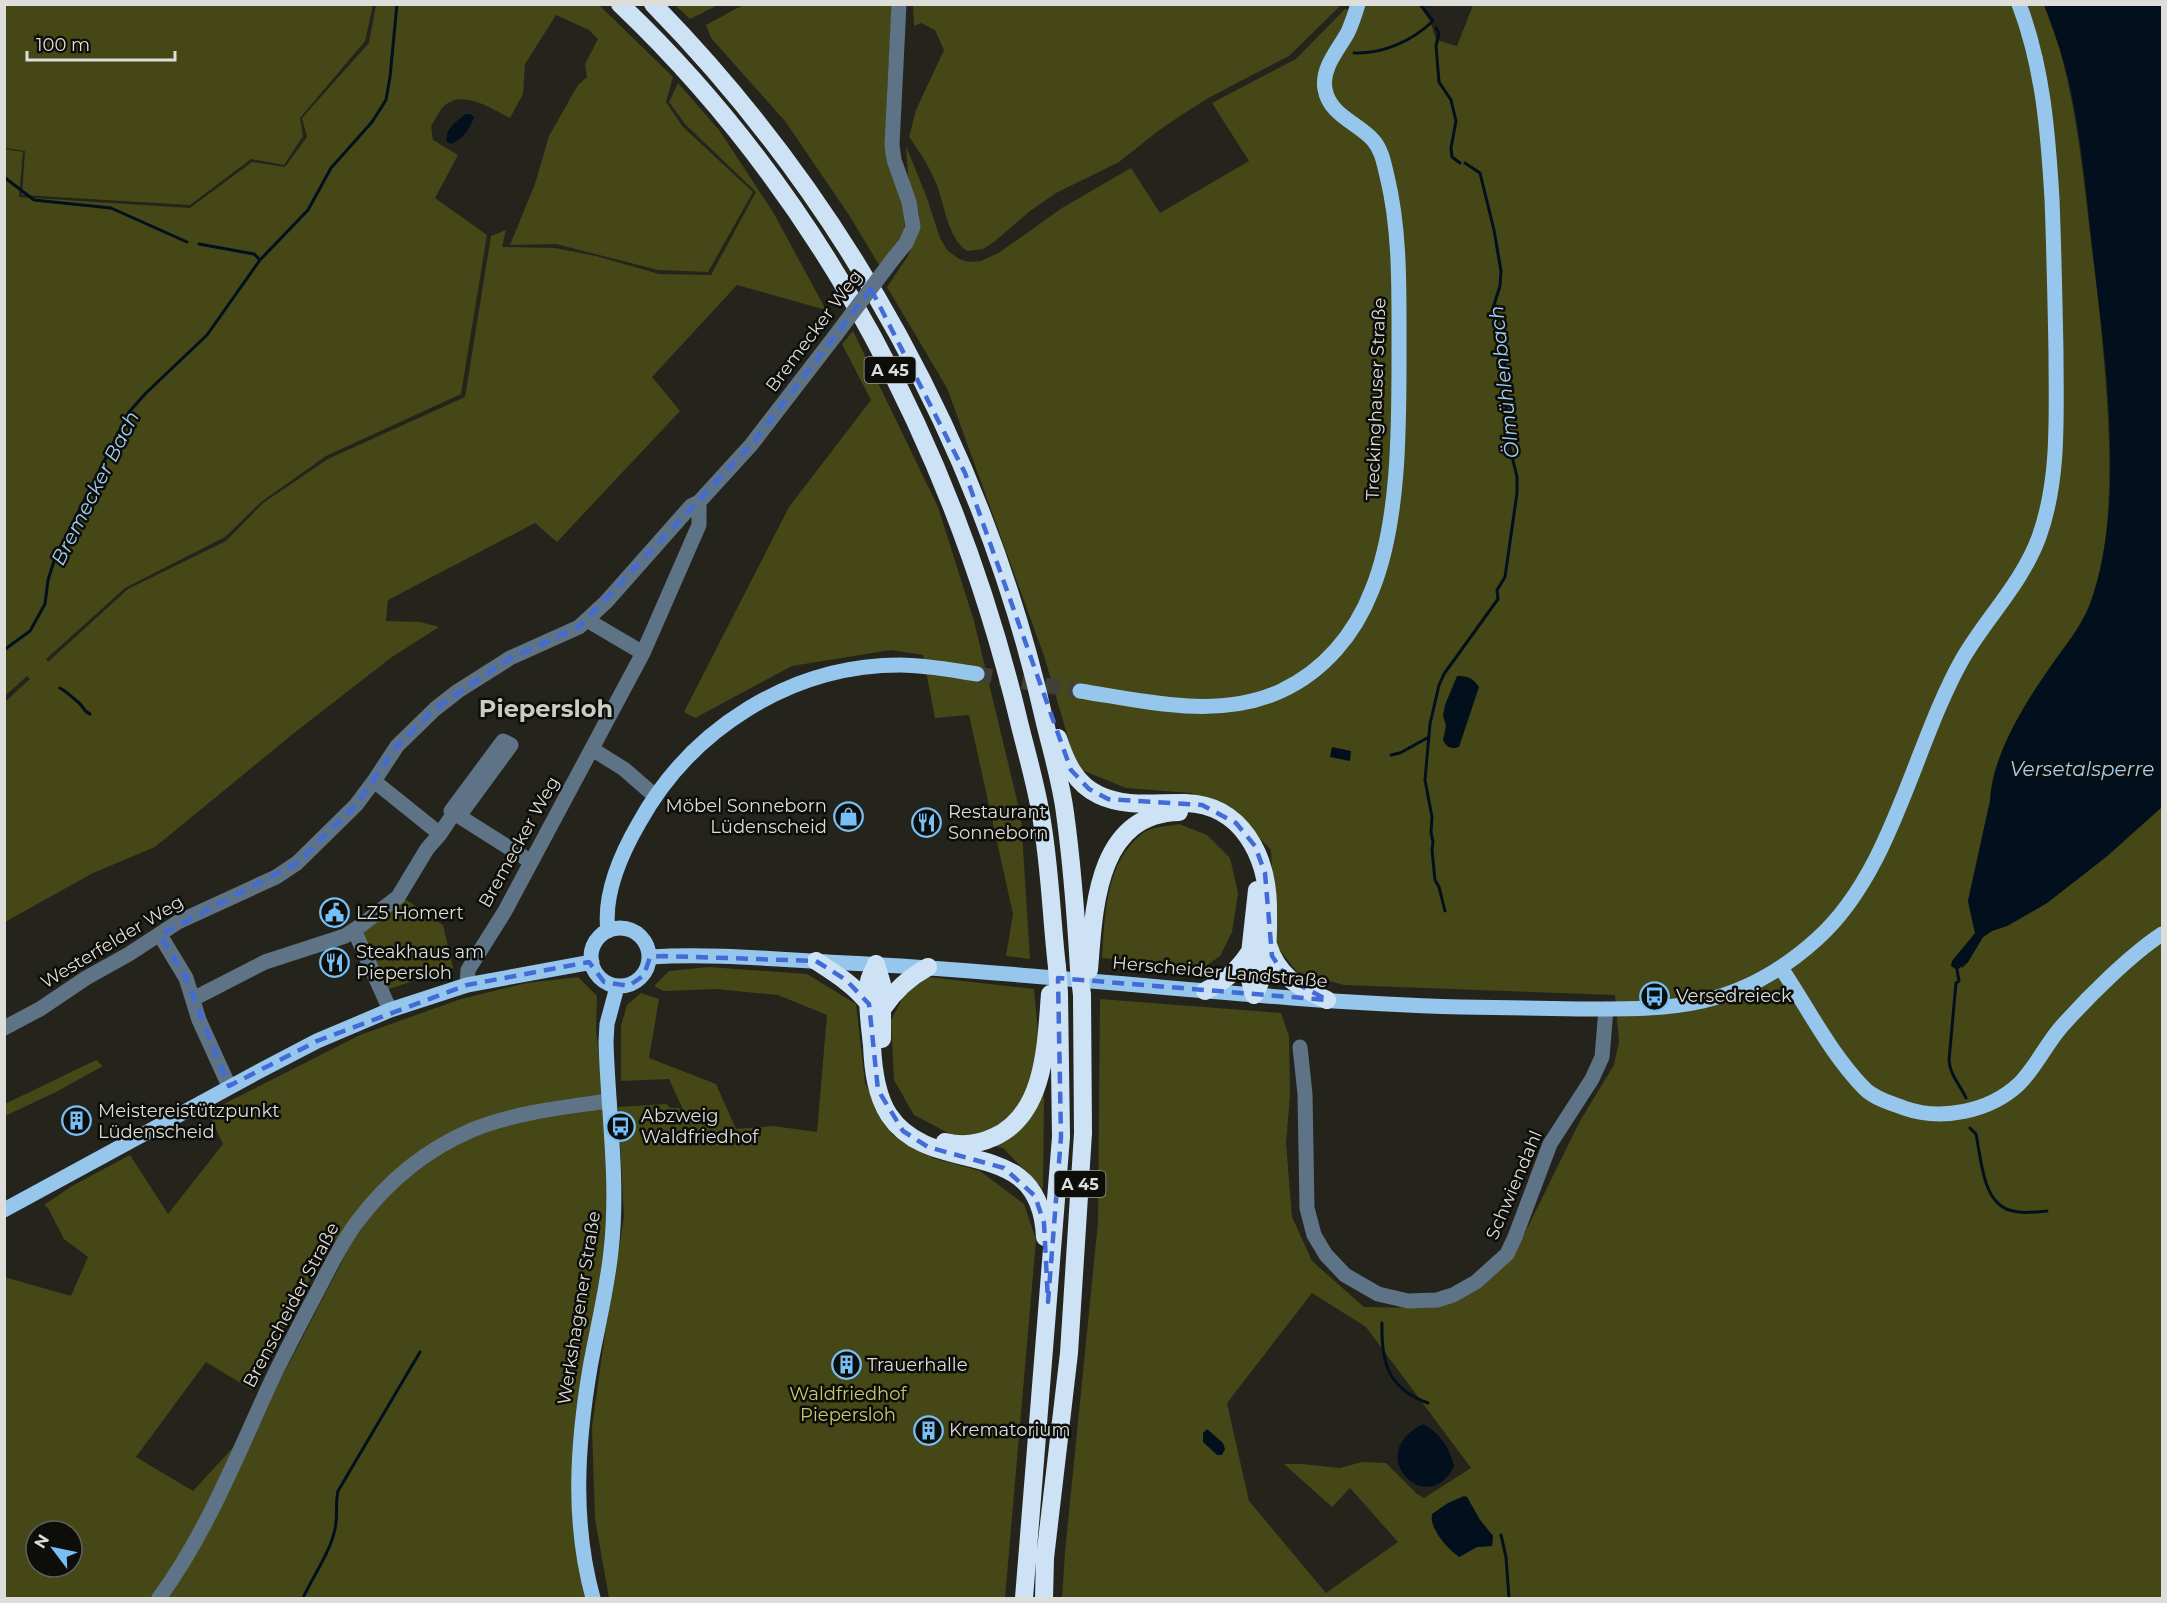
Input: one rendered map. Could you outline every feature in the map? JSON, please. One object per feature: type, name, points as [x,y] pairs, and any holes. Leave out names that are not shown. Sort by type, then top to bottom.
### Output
[{"type":"highway","name":"A 45","points":[[621,4],[718,108],[797,210],[819,244],[884,358],[941,477],[972,558],[1005,663],[1040,810],[1055,946],[1062,1137],[1024,1599]]},
{"type":"highway","name":"A 45","points":[[653,4],[734,94],[788,160],[834,228],[904,348],[936,410],[982,517],[1014,604],[1034,672],[1065,810],[1084,969],[1083,1133],[1071,1318],[1045,1558],[1044,1599]]},
{"type":"highway","points":[[1034,672],[1064,755],[1075,776],[1089,789],[1119,802],[1202,805],[1228,817],[1246,833],[1255,846],[1265,873],[1268,895],[1260,947],[1248,972],[1254,995]]},
{"type":"highway","points":[[1084,969],[1098,888],[1108,858],[1122,838],[1131,828],[1145,820],[1172,812],[1197,813],[1218,822],[1236,836],[1253,865],[1257,887],[1260,947],[1228,978],[1206,991]]},
{"type":"highway","points":[[1260,947],[1272,956],[1287,978],[1300,988],[1327,1000]]},
{"type":"highway","points":[[816,961],[846,980],[876,1006]]},
{"type":"highway","points":[[876,964],[869,981],[876,1006],[883,1072],[890,1099],[898,1112],[917,1131],[952,1144],[986,1141],[999,1135],[1015,1121],[1029,1102],[1041,1072],[1055,992]]},
{"type":"highway","points":[[928,967],[912,976],[876,1006],[874,1072],[880,1097],[890,1117],[903,1131],[928,1147],[989,1161],[1016,1175],[1035,1196],[1044,1223],[1048,1302]]},
{"type":"main road","name":"Treckinghauser Straße","points":[[1080,691],[1178,706],[1224,706],[1265,697],[1282,691],[1316,670],[1336,651],[1353,627],[1372,590],[1382,562],[1390,519],[1396,456],[1399,286],[1396,231],[1388,178],[1378,147],[1363,131],[1336,110],[1329,102],[1324,87],[1325,72],[1348,32],[1358,4]]},
{"type":"main road","name":"Herscheider Landstraße","points":[[650,957],[724,955],[928,967],[1390,1005],[1606,1009],[1651,1008],[1699,1002],[1737,991],[1781,968],[1829,928],[1851,901],[1866,877],[1886,836],[1942,699],[1965,655],[2019,578],[2037,542],[2045,519],[2051,494],[2055,445],[2055,272],[2049,140],[2040,76],[2030,32],[2019,4]]},
{"type":"main road","points":[[608,931],[607,910],[616,873],[630,837],[655,796],[675,770],[710,734],[743,712],[808,680],[840,671],[897,665],[927,666],[976,674]]},
{"type":"main road","points":[[623,928],[638,934],[647,944],[650,957],[647,970],[638,981],[628,986],[617,987],[600,978],[593,969],[592,951],[595,942],[608,931],[623,928]]},
{"type":"main road","points":[[1781,968],[1844,1065],[1866,1090],[1909,1110],[1926,1114],[1949,1114],[1969,1111],[1988,1104],[2018,1085],[2062,1027],[2106,981],[2163,934]]},
{"type":"main road","points":[[4,1210],[229,1086],[317,1041],[390,1010],[467,985],[592,962]]},
{"type":"main road","name":"Werkshagener Straße","points":[[593,1599],[583,1552],[578,1508],[578,1463],[582,1423],[611,1253],[614,1174],[606,1042],[607,1024],[617,987]]},
{"type":"street","name":"Bremecker Weg","points":[[467,985],[468,970],[505,911],[643,653],[699,525],[699,502],[751,446],[906,243],[913,227],[909,202],[894,160],[892,145],[899,4]]},
{"type":"street","name":"Westerfelder Weg","points":[[4,1028],[40,1009],[178,922],[284,872],[297,863],[356,805],[402,740],[458,691],[510,658],[570,631],[587,620],[606,602],[691,506],[699,502]]},
{"type":"street","points":[[587,620],[643,653]]},
{"type":"street","points":[[592,749],[624,769],[655,796]]},
{"type":"street","points":[[374,781],[441,834]]},
{"type":"street","points":[[193,999],[265,962],[318,946],[354,930],[398,897],[427,849],[456,815],[530,861]]},
{"type":"street","points":[[354,930],[390,1010]]},
{"type":"street","points":[[160,935],[186,978],[199,1020],[229,1086]]},
{"type":"street","name":"Schwiendahl","points":[[1300,1047],[1305,1094],[1306,1208],[1314,1236],[1326,1255],[1344,1275],[1378,1294],[1408,1301],[1437,1300],[1453,1295],[1476,1282],[1507,1254],[1550,1144],[1592,1079],[1602,1057],[1606,1009]]},
{"type":"street","name":"Brenscheider Straße","points":[[159,1599],[209,1518],[270,1383],[340,1249],[356,1223],[378,1196],[410,1166],[441,1145],[473,1130],[521,1116],[609,1101]]},
{"type":"highlighted area","points":[[871,289],[965,473],[1071,770],[1089,789],[1108,799],[1202,805],[1236,823],[1255,846],[1265,873],[1272,956],[1287,978],[1327,1000],[1058,978],[1061,1137],[1048,1302],[1044,1223],[1035,1196],[1004,1168],[928,1147],[903,1131],[878,1090],[869,1004],[846,980],[816,961],[664,956],[650,957],[644,975],[629,986],[604,982],[589,962],[467,985],[317,1041],[229,1086],[186,978],[160,935],[297,863],[356,805],[397,746],[435,709],[510,658],[579,627],[751,445]]},
{"type":"green space","points":[[913,4],[1341,5],[1289,56],[1210,97],[1158,131],[1119,162],[1056,193],[983,249],[967,251],[955,238],[933,177],[909,137],[916,110],[944,50],[935,30],[921,23],[914,26]]},
{"type":"green space","points":[[4,5],[373,5],[365,41],[300,118],[303,136],[284,165],[251,159],[190,205],[22,195],[25,151],[5,148]]},
{"type":"green space","points":[[376,5],[599,5],[673,77],[666,102],[683,127],[753,192],[708,272],[658,270],[556,244],[510,245],[535,184],[549,136],[578,85],[587,77],[585,64],[598,39],[589,30],[556,15],[525,64],[523,94],[510,118],[477,102],[460,99],[444,106],[431,126],[433,140],[458,155],[435,198],[487,235],[461,394],[326,456],[261,502],[225,537],[125,588],[46,659],[48,662],[128,589],[226,541],[263,503],[328,459],[465,397],[491,236],[506,230],[502,247],[555,248],[596,256],[659,274],[711,275],[756,192],[685,124],[669,102],[678,83],[719,130],[773,212],[826,310],[737,285],[652,377],[680,411],[557,542],[535,523],[388,600],[386,621],[420,622],[439,627],[392,657],[294,733],[155,847],[93,873],[5,922],[5,702],[30,679],[27,676],[5,696],[5,149],[23,152],[19,197],[190,208],[252,162],[285,167],[307,137],[302,118],[369,43]]},
{"type":"green space","points":[[675,5],[718,5],[690,19]]},
{"type":"green space","points":[[743,5],[892,5],[886,160],[903,203],[905,234],[881,268],[849,215],[785,121],[711,38],[706,25]]},
{"type":"green space","points":[[1363,5],[1419,5],[1431,23],[1436,40],[1457,46],[1473,5],[2045,5],[2064,64],[2085,187],[2107,394],[2109,464],[2107,525],[2101,565],[2090,604],[2011,730],[1997,766],[1968,901],[1975,933],[1961,953],[1962,969],[1983,937],[2047,903],[2106,857],[2162,807],[2162,1598],[1062,1598],[1098,1222],[1100,999],[1281,1013],[1289,1036],[1290,1096],[1286,1143],[1292,1217],[1312,1261],[1364,1307],[1428,1308],[1520,1243],[1580,1121],[1614,1065],[1619,1042],[1615,995],[1344,985],[1297,972],[1275,944],[1271,850],[1231,808],[1191,793],[1126,788],[1077,768],[1044,656],[947,388],[887,287],[908,256],[917,231],[919,213],[909,189],[906,146],[940,238],[947,250],[959,259],[969,262],[981,261],[1000,252],[1062,208],[1131,168],[1160,213],[1249,161],[1212,103],[1296,59],[1345,9],[1361,12]],"holes":[[[1312,1293],[1366,1327],[1471,1468],[1424,1498],[1417,1494],[1386,1463],[1362,1462],[1340,1468],[1284,1464],[1332,1507],[1350,1488],[1398,1542],[1326,1593],[1249,1501],[1227,1403]],[[1467,1497],[1480,1520],[1493,1536],[1492,1546],[1477,1547],[1459,1557]]]},
{"type":"green space","points":[[853,331],[938,507],[974,621],[1021,817],[1030,959],[1006,956],[1013,914],[969,715],[935,718],[923,655],[891,650],[792,666],[695,718],[684,712],[789,507],[871,400],[842,344]]},
{"type":"green space","points":[[1179,824],[1207,835],[1230,858],[1238,893],[1232,932],[1220,956],[1203,968],[1102,958],[1109,890],[1121,859],[1130,845],[1146,831]]},
{"type":"green space","points":[[405,899],[443,925],[453,968],[389,989],[384,985],[362,933]]},
{"type":"green space","name":"Waldfriedhof Piepersloh","points":[[709,967],[807,974],[856,1004],[865,1083],[893,1135],[933,1158],[980,1171],[1024,1204],[1036,1240],[1005,1598],[609,1598],[595,1519],[592,1427],[624,1217],[618,1107],[666,1104],[671,1108],[679,1108],[691,1127],[669,1079],[621,1081],[621,1026],[627,1005],[641,993],[659,999],[649,1058],[716,1084],[736,1129],[773,1126],[817,1132],[827,1015],[778,995],[715,989],[664,991],[654,986],[669,971]]},
{"type":"green space","points":[[578,977],[597,996],[596,1030],[611,1170],[609,1215],[599,1288],[576,1411],[573,1452],[589,1598],[5,1598],[4,1277],[71,1296],[88,1257],[64,1239],[48,1208],[44,1205],[72,1186],[130,1155],[168,1214],[223,1144],[208,1112],[360,1035],[461,999],[527,983]],"holes":[[[330,1241],[347,1252],[261,1417],[193,1491],[136,1457],[206,1362],[252,1390]]]},
{"type":"green space","points":[[928,977],[1034,989],[1044,1099],[1043,1189],[1003,1148],[952,1135],[914,1115],[894,1080],[891,1020],[905,994]]},
{"type":"green space","points":[[96,1060],[103,1066],[5,1116],[5,1104]]},
{"type":"water","name":"Versetalsperre","points":[[2044,5],[2162,5],[2162,807],[2106,857],[2047,903],[1983,937],[1968,962],[1957,970],[1951,966],[1952,961],[1975,933],[1968,901],[1992,784],[2003,748],[2021,713],[2077,628],[2090,604],[2101,567],[2107,526],[2110,484],[2108,396],[2084,174],[2068,78]]},
{"type":"water","points":[[466,114],[474,117],[468,129],[456,142],[452,144],[447,142],[449,129]]},
{"type":"water","points":[[1457,676],[1470,678],[1479,687],[1459,747],[1451,748],[1443,740],[1446,726],[1443,715]]},
{"type":"water","points":[[1332,747],[1351,751],[1350,761],[1330,757]]},
{"type":"water","points":[[1423,1424],[1443,1441],[1454,1466],[1443,1481],[1430,1487],[1417,1485],[1406,1477],[1399,1465],[1398,1451],[1406,1437]]},
{"type":"water","points":[[1207,1429],[1223,1443],[1225,1449],[1222,1455],[1217,1455],[1203,1442],[1203,1433]]},
{"type":"water","points":[[1464,1496],[1467,1497],[1480,1520],[1493,1536],[1492,1546],[1477,1547],[1459,1557],[1436,1532],[1432,1514]]},
{"type":"waterway","name":"Bremecker Bach","points":[[4,650],[30,631],[45,604],[48,580],[55,558],[129,412],[207,335],[260,260],[308,210],[331,168],[372,122],[386,100],[397,4]]},
{"type":"waterway","name":"Ölmühlenbach","points":[[1420,4],[1433,21]]},
{"type":"waterway","points":[[1354,53],[1376,51],[1396,45],[1416,35],[1433,21]]},
{"type":"waterway","name":"Ölmühlenbach","points":[[1436,28],[1439,33],[1436,46],[1439,82],[1451,100],[1456,121],[1451,148],[1452,157],[1460,163]]},
{"type":"waterway","name":"Ölmühlenbach","points":[[1445,911],[1435,880],[1432,817],[1425,780],[1430,724],[1439,685],[1444,674],[1498,599],[1497,590],[1505,577],[1517,493],[1517,477],[1506,419],[1507,375],[1493,308],[1500,286],[1501,271],[1480,173],[1465,163]]},
{"type":"waterway","points":[[4,177],[34,200],[111,208],[187,242]]},
{"type":"waterway","points":[[199,244],[254,254],[260,260]]},
{"type":"waterway","points":[[60,688],[90,714]]},
{"type":"waterway","points":[[1391,755],[1400,753],[1429,737]]},
{"type":"waterway","points":[[1957,970],[1959,981],[1956,983],[1949,1060],[1953,1075],[1966,1098]]},
{"type":"waterway","points":[[1970,1128],[1976,1134],[1984,1177],[1993,1198],[2009,1210],[2047,1211]]},
{"type":"waterway","name":"Ölmühlenbach","points":[[1382,1323],[1383,1350],[1390,1372],[1404,1390],[1428,1403]]},
{"type":"waterway","points":[[303,1598],[333,1538],[338,1491],[420,1352]]},
{"type":"waterway","name":"Ölmühlenbach","points":[[1501,1535],[1506,1557],[1509,1598]]},
{"type":"tunnel","points":[[977,674],[1080,691]]},
{"type":"place","name":"Möbel Sonneborn Lüdenscheid","points":[[848,816]]},
{"type":"place","name":"Restaurant Sonneborn","points":[[927,822]]},
{"type":"place","name":"LZ5 Homert","points":[[335,913]]},
{"type":"place","name":"Steakhaus am Piepersloh","points":[[335,962]]},
{"type":"place","name":"Versedreieck","points":[[1655,996]]},
{"type":"place","name":"Meistereistützpunkt Lüdenscheid","points":[[77,1121]]},
{"type":"place","name":"Abzweig Waldfriedhof","points":[[620,1126]]},
{"type":"place","name":"Trauerhalle","points":[[846,1365]]},
{"type":"place","name":"Krematorium","points":[[928,1430]]},
{"type":"district","name":"Piepersloh","points":[[546,709]]}]
